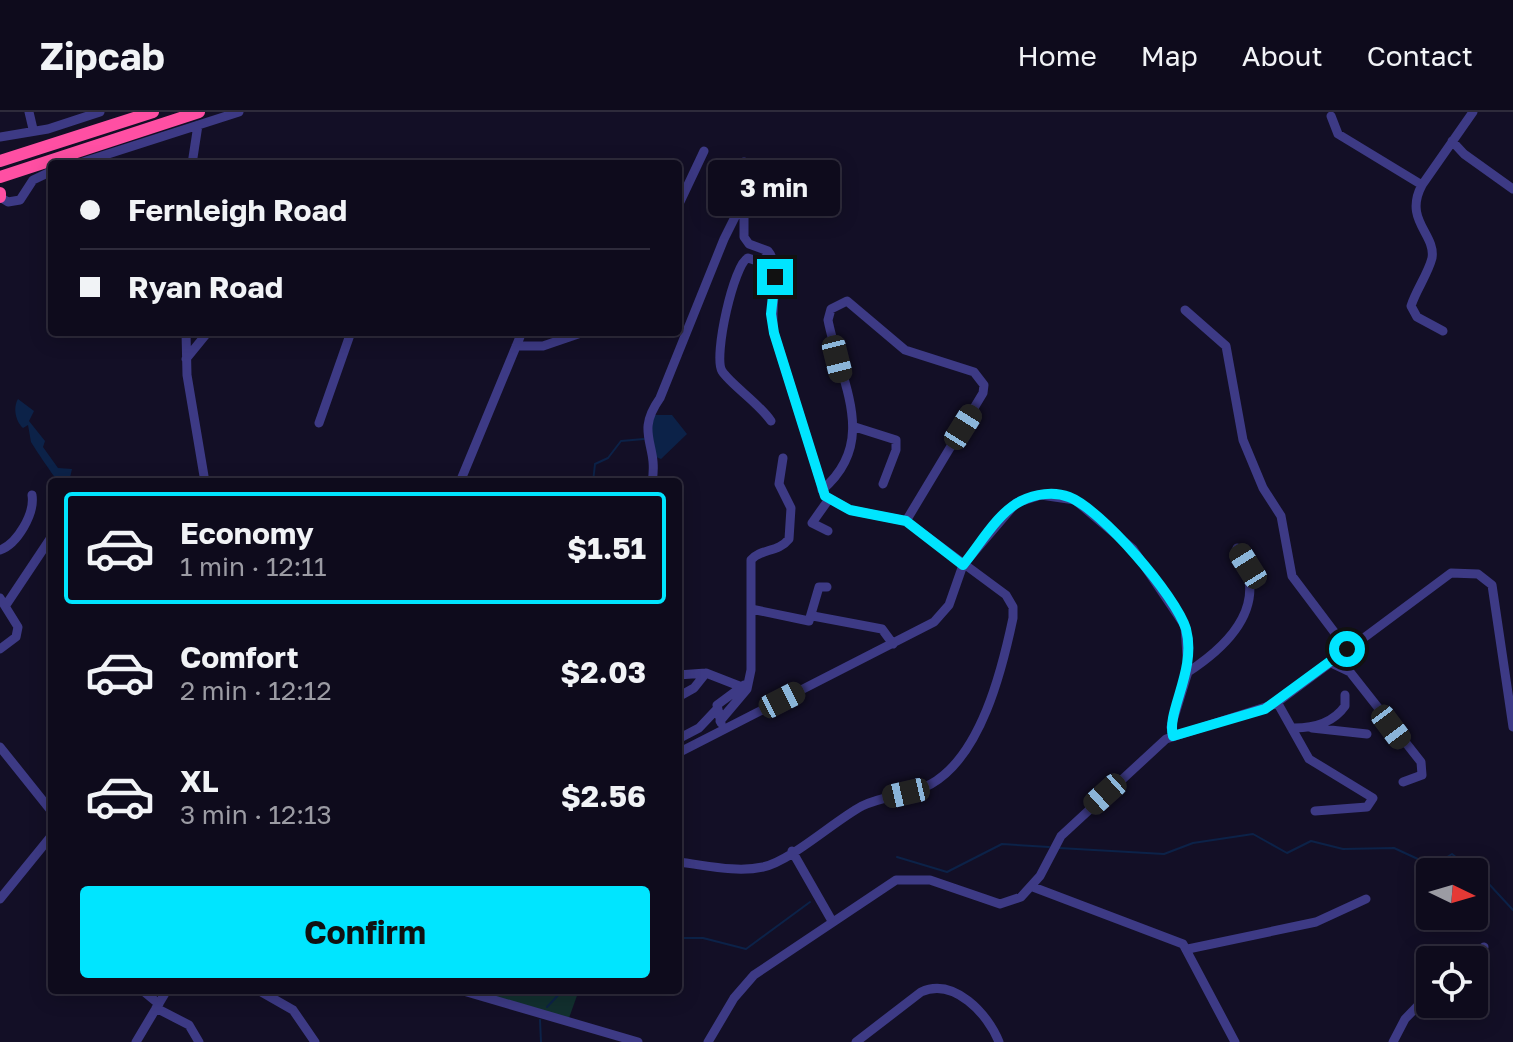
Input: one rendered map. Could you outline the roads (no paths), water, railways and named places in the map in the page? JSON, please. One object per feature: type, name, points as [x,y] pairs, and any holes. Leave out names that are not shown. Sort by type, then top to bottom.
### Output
[{"type":"highway","points":[[0,161],[153,112]]},
{"type":"highway","points":[[59,160],[199,119]]},
{"type":"highway","points":[[0,194],[4,176],[48,163]]},
{"type":"street","points":[[29,112],[33,129]]},
{"type":"street","points":[[0,137],[33,129],[48,129],[100,112]]},
{"type":"street","points":[[89,160],[179,131],[199,119],[212,121],[239,112]]},
{"type":"street","points":[[1443,331],[1417,317],[1411,306],[1432,259],[1431,247],[1420,227],[1416,202],[1422,185],[1473,112]]},
{"type":"street","points":[[1331,116],[1338,134],[1422,185]]},
{"type":"street","points":[[193,160],[199,119]]},
{"type":"street","points":[[198,137],[212,121]]},
{"type":"street","points":[[179,131],[189,141],[193,160]]},
{"type":"street","points":[[1452,141],[1464,154],[1513,189]]},
{"type":"street","points":[[682,198],[704,151]]},
{"type":"street","points":[[682,862],[759,868],[861,807],[933,783],[956,763],[970,742],[990,700],[1014,613],[1006,595],[906,521],[850,510],[829,499],[822,490],[774,333],[771,305],[775,264],[768,251],[749,244],[744,237],[744,162]]},
{"type":"street","points":[[0,194],[8,202],[20,200],[33,180],[48,173]]},
{"type":"street","points":[[652,478],[654,460],[647,433],[647,415],[660,398],[724,239],[742,203]]},
{"type":"street","points":[[760,275],[768,251]]},
{"type":"street","points":[[763,263],[748,258],[738,268],[719,356],[724,374],[751,396],[771,421]]},
{"type":"street","points":[[822,490],[844,470],[855,427],[828,320],[831,309],[841,302],[859,307],[878,331],[905,350],[974,372],[983,382],[983,393],[906,521]]},
{"type":"street","points":[[1185,310],[1226,346],[1243,440],[1263,488],[1283,521],[1292,576],[1347,649]]},
{"type":"street","points":[[186,336],[186,359],[204,478]]},
{"type":"street","points":[[186,359],[205,336]]},
{"type":"street","points":[[319,423],[350,336]]},
{"type":"street","points":[[462,478],[520,336]]},
{"type":"street","points":[[516,346],[543,346],[572,336]]},
{"type":"street","points":[[855,427],[896,440],[896,450],[883,484]]},
{"type":"street","points":[[722,725],[745,686],[752,656],[751,560],[786,544],[792,517],[791,504],[779,484],[783,458]]},
{"type":"street","points":[[0,550],[7,547],[32,512],[32,495]]},
{"type":"street","points":[[682,750],[722,725],[927,627],[943,614],[963,565],[1016,503],[1041,495],[1075,500],[1133,549],[1181,618],[1186,631],[1188,672],[1171,727],[1173,736]]},
{"type":"street","points":[[812,521],[829,499]]},
{"type":"street","points":[[792,517],[812,521]]},
{"type":"street","points":[[812,521],[815,527],[828,531]]},
{"type":"street","points":[[0,649],[18,632],[17,622],[3,602],[48,541]]},
{"type":"street","points":[[1188,672],[1222,644],[1248,604],[1251,574],[1237,548]]},
{"type":"street","points":[[708,1042],[734,998],[754,975],[885,885],[906,878],[930,880],[1000,904],[1021,897],[1033,887],[1061,836],[1166,739],[1233,720],[1277,702],[1442,577],[1460,572],[1484,576],[1492,585],[1513,727]]},
{"type":"street","points":[[751,609],[807,621],[813,616],[818,588],[827,587]]},
{"type":"street","points":[[813,616],[882,629],[893,644]]},
{"type":"street","points":[[1329,662],[1350,672],[1421,762],[1422,775],[1403,782]]},
{"type":"street","points":[[682,675],[706,673],[745,686]]},
{"type":"street","points":[[682,695],[694,688],[706,673]]},
{"type":"street","points":[[682,737],[699,728],[721,700],[745,686]]},
{"type":"street","points":[[1309,728],[1340,713],[1345,706],[1345,695]]},
{"type":"street","points":[[1277,702],[1294,728],[1301,750],[1309,759],[1373,798],[1367,807],[1358,810],[1315,811]]},
{"type":"street","points":[[716,710],[722,725]]},
{"type":"street","points":[[1294,728],[1367,734]]},
{"type":"street","points":[[0,747],[48,807]]},
{"type":"street","points":[[0,899],[48,840]]},
{"type":"street","points":[[792,851],[832,921]]},
{"type":"street","points":[[1033,887],[1177,941],[1188,949],[1235,1042]]},
{"type":"street","points":[[1188,949],[1316,922],[1366,899]]},
{"type":"street","points":[[856,1042],[921,992],[933,988],[944,989],[980,1009],[999,1042]]},
{"type":"street","points":[[146,994],[158,1006],[189,1025],[199,1042]]},
{"type":"street","points":[[136,1042],[165,994]]},
{"type":"street","points":[[265,994],[293,1010],[315,1042]]},
{"type":"street","points":[[474,994],[638,1042]]},
{"type":"street","points":[[1393,1042],[1405,1019],[1416,1008]]},
{"type":"water","points":[[18,399],[34,411],[29,421],[45,441],[43,447],[58,468],[72,469],[70,478],[56,478],[31,442],[28,425],[23,428],[18,422]]},
{"type":"water","points":[[653,415],[672,415],[687,434],[661,459],[656,457],[650,431]]},
{"type":"waterway","points":[[593,478],[595,464],[608,458],[621,441],[644,439]]},
{"type":"waterway","points":[[1059,848],[1164,854],[1193,843],[1253,834],[1287,853],[1311,841],[1343,849],[1394,848],[1433,866],[1452,854],[1488,883],[1513,910]]},
{"type":"waterway","points":[[897,857],[947,872],[1002,844],[1049,847]]},
{"type":"waterway","points":[[682,938],[703,938],[746,949],[810,902]]},
{"type":"waterway","points":[[547,1007],[559,994]]},
{"type":"waterway","points":[[540,1020],[541,1042]]}]
